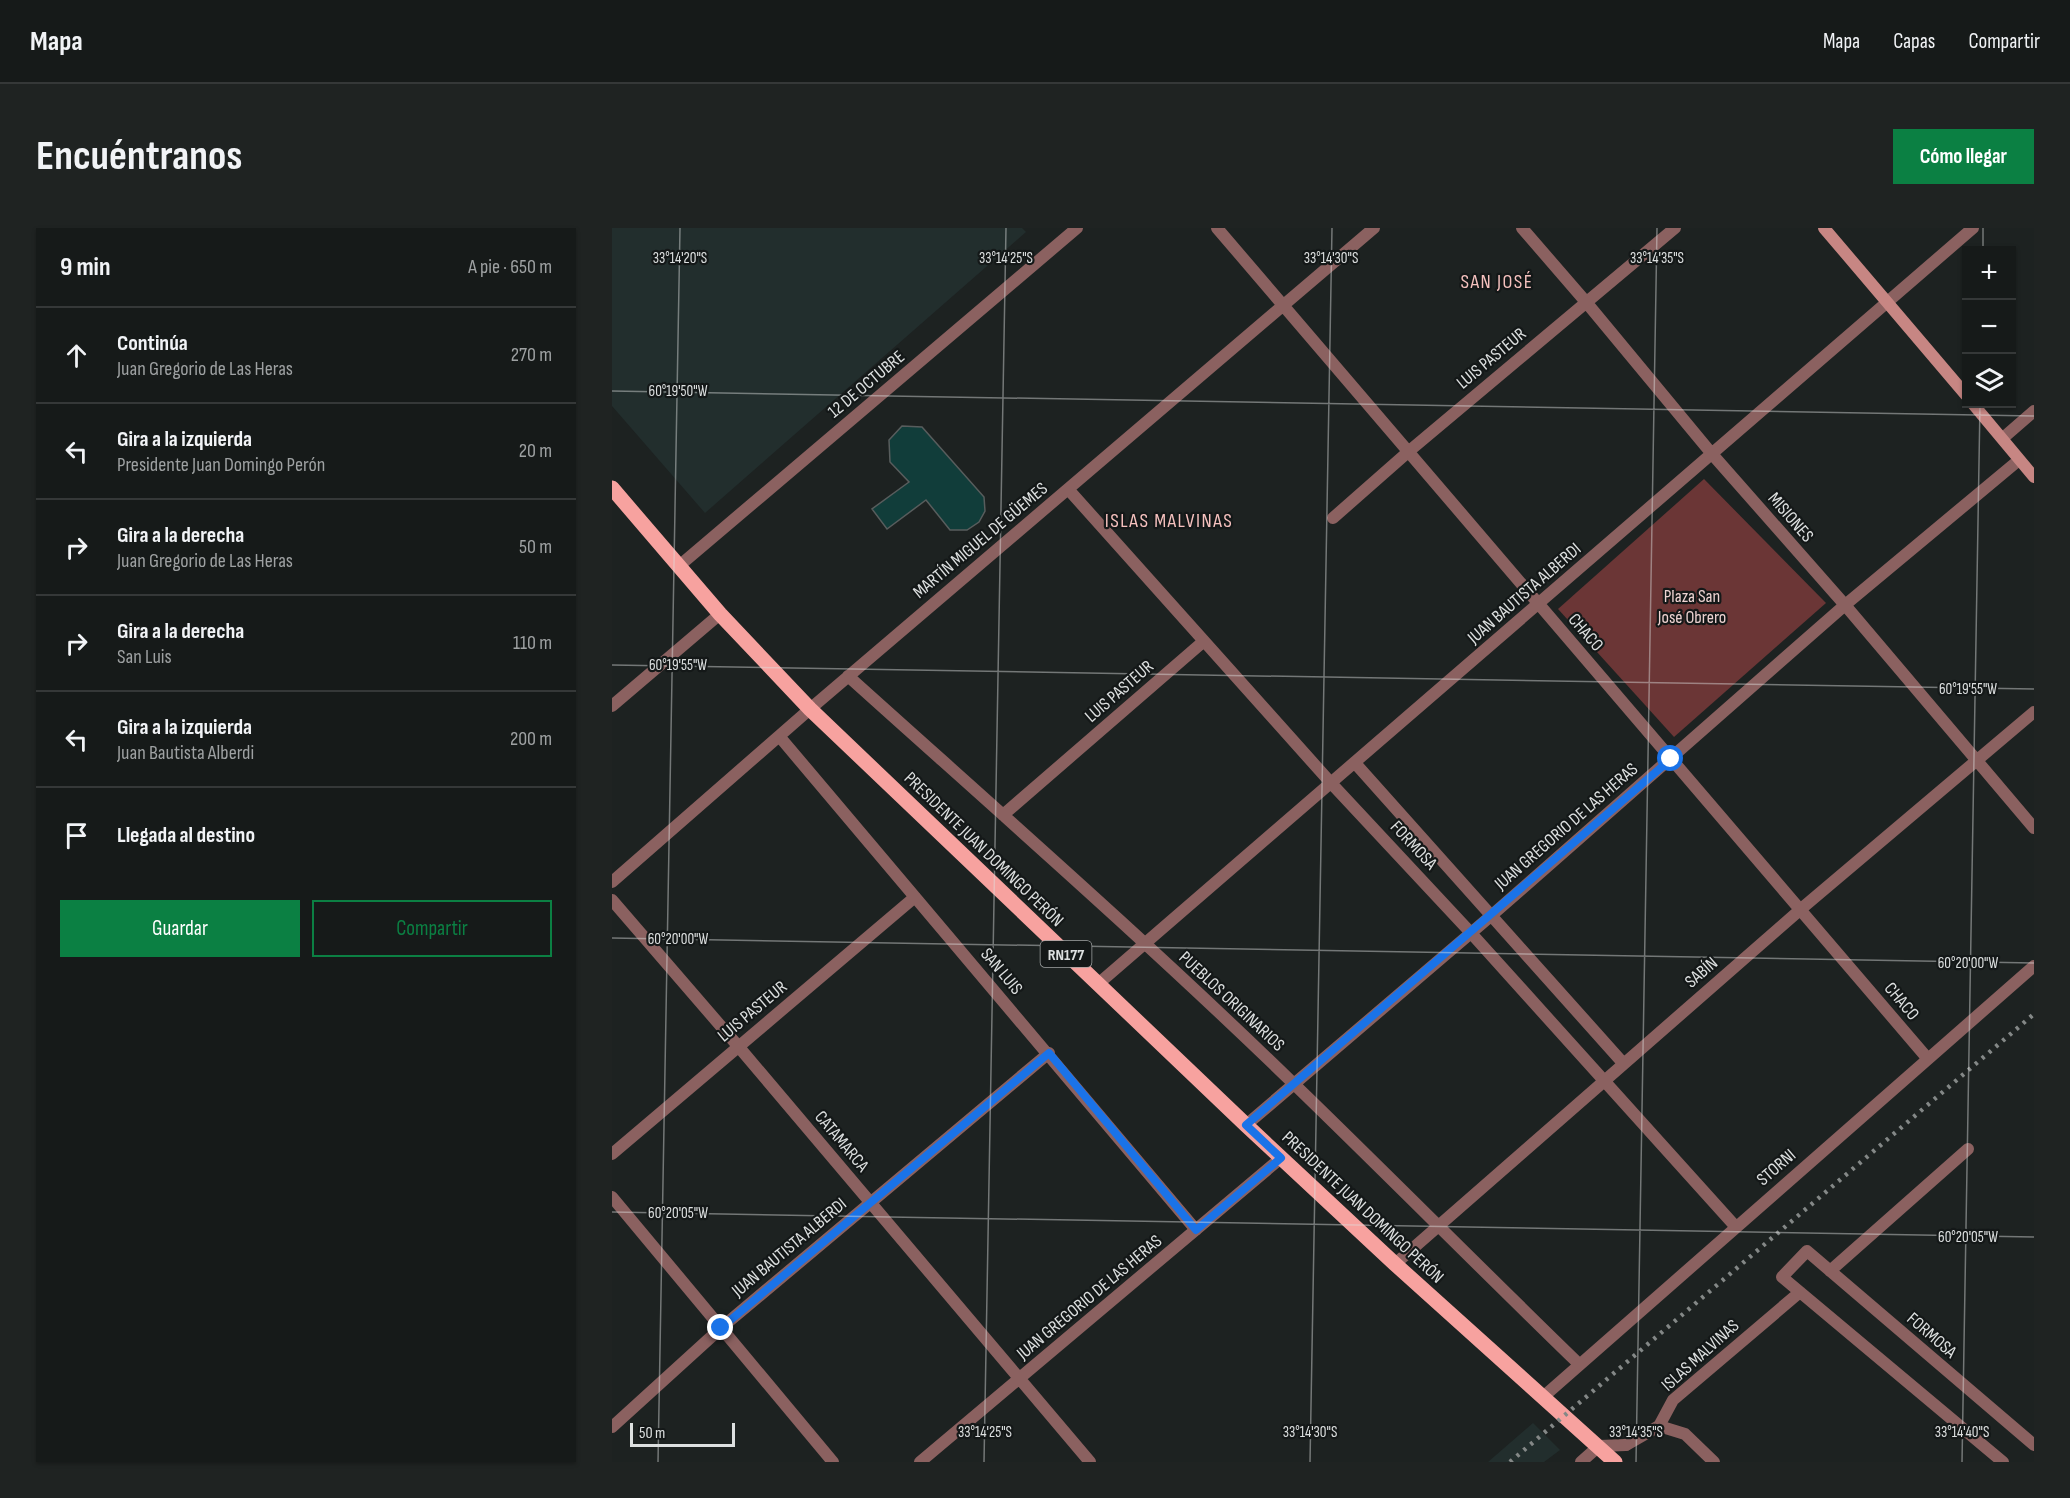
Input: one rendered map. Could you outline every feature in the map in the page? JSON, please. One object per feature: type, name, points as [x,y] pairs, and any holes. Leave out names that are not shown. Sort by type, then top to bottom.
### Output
[{"type":"main road","points":[[1824,228],[1962,390]]},
{"type":"main road","points":[[1977,408],[2034,477]]},
{"type":"main road","name":"PRESIDENTE JUAN DOMINGO PERÓN","points":[[612,488],[720,615],[810,709],[1281,1158],[1607,1457]]},
{"type":"street","name":"12 DE OCTUBRE","points":[[679,566],[1077,228]]},
{"type":"street","name":"CHACO","points":[[1217,228],[1928,1059]]},
{"type":"street","name":"MARTÍN MIGUEL DE GÜEMES","points":[[612,882],[848,676],[1374,228]]},
{"type":"street","name":"MISIONES","points":[[1522,228],[1712,454],[1845,605],[2034,828]]},
{"type":"street","name":"LUIS PASTEUR","points":[[1332,518],[1675,228]]},
{"type":"street","name":"JUAN BAUTISTA ALBERDI","points":[[1098,984],[1973,228]]},
{"type":"street","points":[[2003,438],[2034,411]]},
{"type":"street","name":"JUAN GREGORIO DE LAS HERAS","points":[[1246,1125],[1492,915],[1845,605],[2019,460]]},
{"type":"street","name":"FORMOSA","points":[[1068,489],[1331,783],[1471,933],[1735,1226]]},
{"type":"street","points":[[612,706],[720,615]]},
{"type":"street","name":"LUIS PASTEUR","points":[[1003,815],[1204,641]]},
{"type":"street","name":"PUEBLOS ORIGINARIOS","points":[[848,676],[1003,815],[1294,1084],[1579,1364]]},
{"type":"street","name":"SABÍN","points":[[1395,1264],[1604,1079],[2034,712]]},
{"type":"street","name":"SAN LUIS","points":[[779,736],[1049,1053],[1196,1230]]},
{"type":"street","name":"FORMOSA","points":[[1354,763],[1623,1063]]},
{"type":"street","name":"LUIS PASTEUR","points":[[612,1154],[915,897]]},
{"type":"street","name":"CATAMARCA","points":[[612,900],[1090,1462]]},
{"type":"street","name":"STORNI","points":[[1543,1397],[1735,1226],[2034,966]]},
{"type":"street","name":"JUAN BAUTISTA ALBERDI","points":[[612,1426],[721,1328],[1049,1053]]},
{"type":"street","points":[[1830,1270],[1968,1149]]},
{"type":"street","name":"JUAN GREGORIO DE LAS HERAS","points":[[920,1462],[1281,1158]]},
{"type":"street","points":[[612,1197],[833,1462]]},
{"type":"street","name":"FORMOSA","points":[[1800,1292],[1782,1277],[1807,1251],[2034,1445]]},
{"type":"street","points":[[1800,1292],[2003,1462]]},
{"type":"street","name":"ISLAS MALVINAS","points":[[1659,1426],[1673,1400],[1800,1292]]},
{"type":"street","points":[[1581,1462],[1607,1457],[1659,1426],[1685,1434],[1714,1462]]},
{"type":"shaded area","points":[[612,228],[1022,228],[1026,232],[705,513],[612,406]]},
{"type":"shaded area","points":[[1533,1423],[1560,1450],[1544,1462],[1488,1462]]},
{"type":"green space","name":"Plaza San José Obrero","points":[[1704,479],[1826,603],[1674,737],[1558,609]]},
{"type":"building","points":[[902,426],[922,427],[984,497],[985,511],[979,522],[967,530],[950,530],[926,500],[887,529],[872,509],[909,482],[890,462],[889,440]]},
{"type":"railway","points":[[1510,1462],[2034,1014]]},
{"type":"district","name":"SAN JOSÉ","points":[[1497,281]]},
{"type":"district","name":"ISLAS MALVINAS","points":[[1169,520]]},
{"type":"route","points":[[721,1328],[1049,1053],[1196,1230],[1281,1158],[1246,1125],[1671,759]]}]
